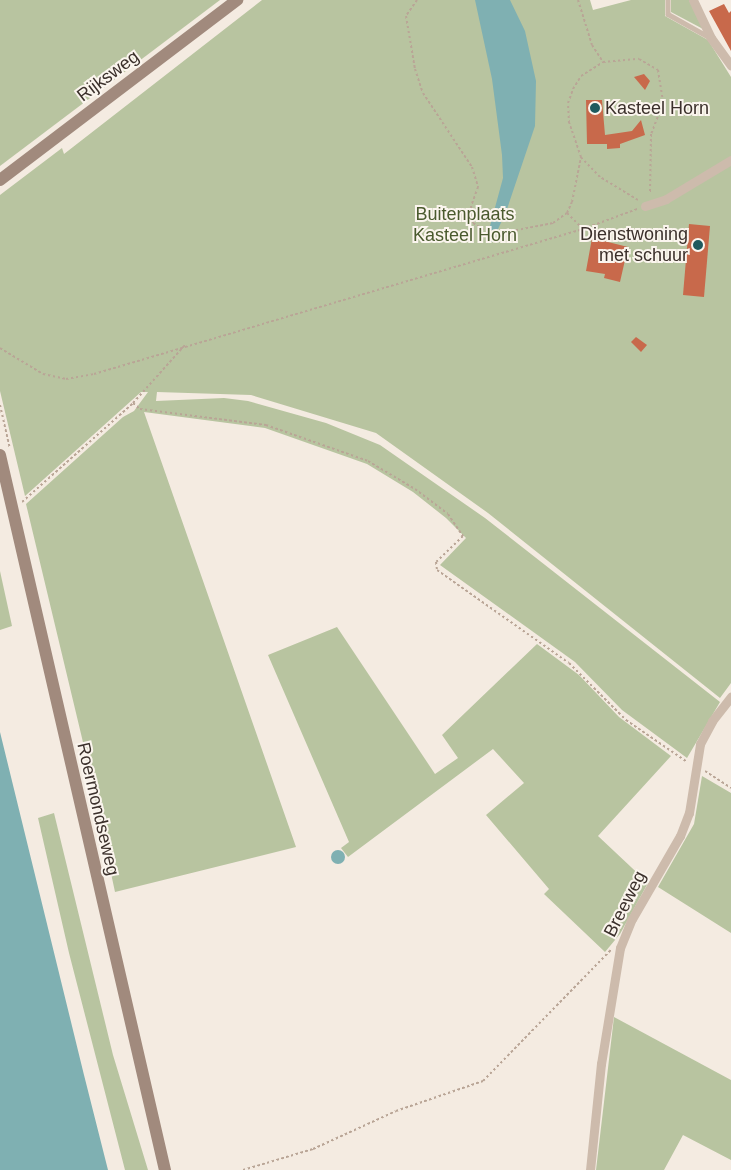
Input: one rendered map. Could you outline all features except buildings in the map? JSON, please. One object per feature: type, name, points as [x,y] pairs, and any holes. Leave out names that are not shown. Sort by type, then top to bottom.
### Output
[{"type":"main road","name":"Rijksweg","points":[[0,180],[237,0]]},
{"type":"main road","name":"Roermondseweg","points":[[6,456],[165,1170]]},
{"type":"street","points":[[693,0],[711,38],[731,66]]},
{"type":"street","points":[[646,205],[731,160]]},
{"type":"street","name":"Breeweg","points":[[590,1170],[600,1064],[620,948],[632,919],[680,836],[689,813],[700,744],[712,721],[731,697]]},
{"type":"lane","points":[[668,0],[668,14],[711,38]]},
{"type":"path","points":[[417,0],[406,16],[415,69],[423,93],[472,167],[478,187],[471,206],[474,223],[486,231],[501,233],[553,223],[567,214],[581,157]]},
{"type":"path","points":[[578,0],[592,46],[603,62]]},
{"type":"path","points":[[0,348],[43,374],[66,379],[94,374],[186,344],[583,228],[646,205],[650,196],[649,148],[663,103],[658,70],[638,59],[603,62],[581,76],[568,103],[569,124],[581,157],[600,177],[646,205]]},
{"type":"path","points":[[567,214],[583,228]]},
{"type":"path","points":[[22,502],[133,403],[186,344]]},
{"type":"path","points":[[133,403],[140,409],[266,425],[368,461],[415,489],[448,514],[463,536],[436,562],[437,570],[569,663],[626,720],[731,788]]},
{"type":"path","points":[[0,405],[6,456]]},
{"type":"path","points":[[243,1170],[312,1149],[396,1111],[483,1081],[609,951],[620,948]]},
{"type":"green space","points":[[0,0],[220,0],[0,166]]},
{"type":"green space","name":"Buitenplaats Kasteel Horn","points":[[262,0],[590,0],[593,10],[631,0],[665,0],[665,16],[708,40],[731,77],[731,683],[720,698],[488,513],[376,433],[251,395],[157,392],[156,401],[224,398],[248,401],[326,423],[380,445],[485,518],[720,702],[687,758],[622,710],[575,662],[440,565],[466,538],[446,518],[413,492],[367,464],[265,428],[144,412],[296,847],[115,892],[82,738],[26,504],[123,417],[134,411],[148,392],[141,392],[25,496],[0,391],[0,195],[62,148],[64,154]]},
{"type":"green space","points":[[671,0],[689,0],[703,29],[671,12]]},
{"type":"green space","points":[[0,571],[12,626],[0,630]]},
{"type":"green space","points":[[337,627],[435,774],[458,758],[442,735],[537,644],[579,675],[619,717],[671,756],[598,836],[648,883],[620,934],[605,952],[544,894],[549,889],[486,815],[524,783],[493,749],[348,857],[341,848],[349,842],[268,655]]},
{"type":"green space","points":[[702,776],[731,793],[731,933],[658,887],[694,824]]},
{"type":"green space","points":[[54,813],[113,1055],[148,1170],[125,1170],[69,953],[38,818]]},
{"type":"green space","points":[[614,1017],[731,1080],[731,1160],[683,1135],[664,1170],[596,1170]]},
{"type":"water","points":[[475,0],[510,0],[525,31],[536,81],[535,126],[506,212],[492,242],[489,242],[490,226],[503,178],[502,155],[492,79]]},
{"type":"water","points":[[0,732],[84,1075],[108,1170],[0,1170]]},
{"type":"water","points":[[335,850],[341,850],[345,857],[341,864],[335,864],[331,860],[331,854]]},
{"type":"place","name":"Kasteel Horn","points":[[595,108]]},
{"type":"place","name":"Dienstwoning met schuur","points":[[698,245]]}]
